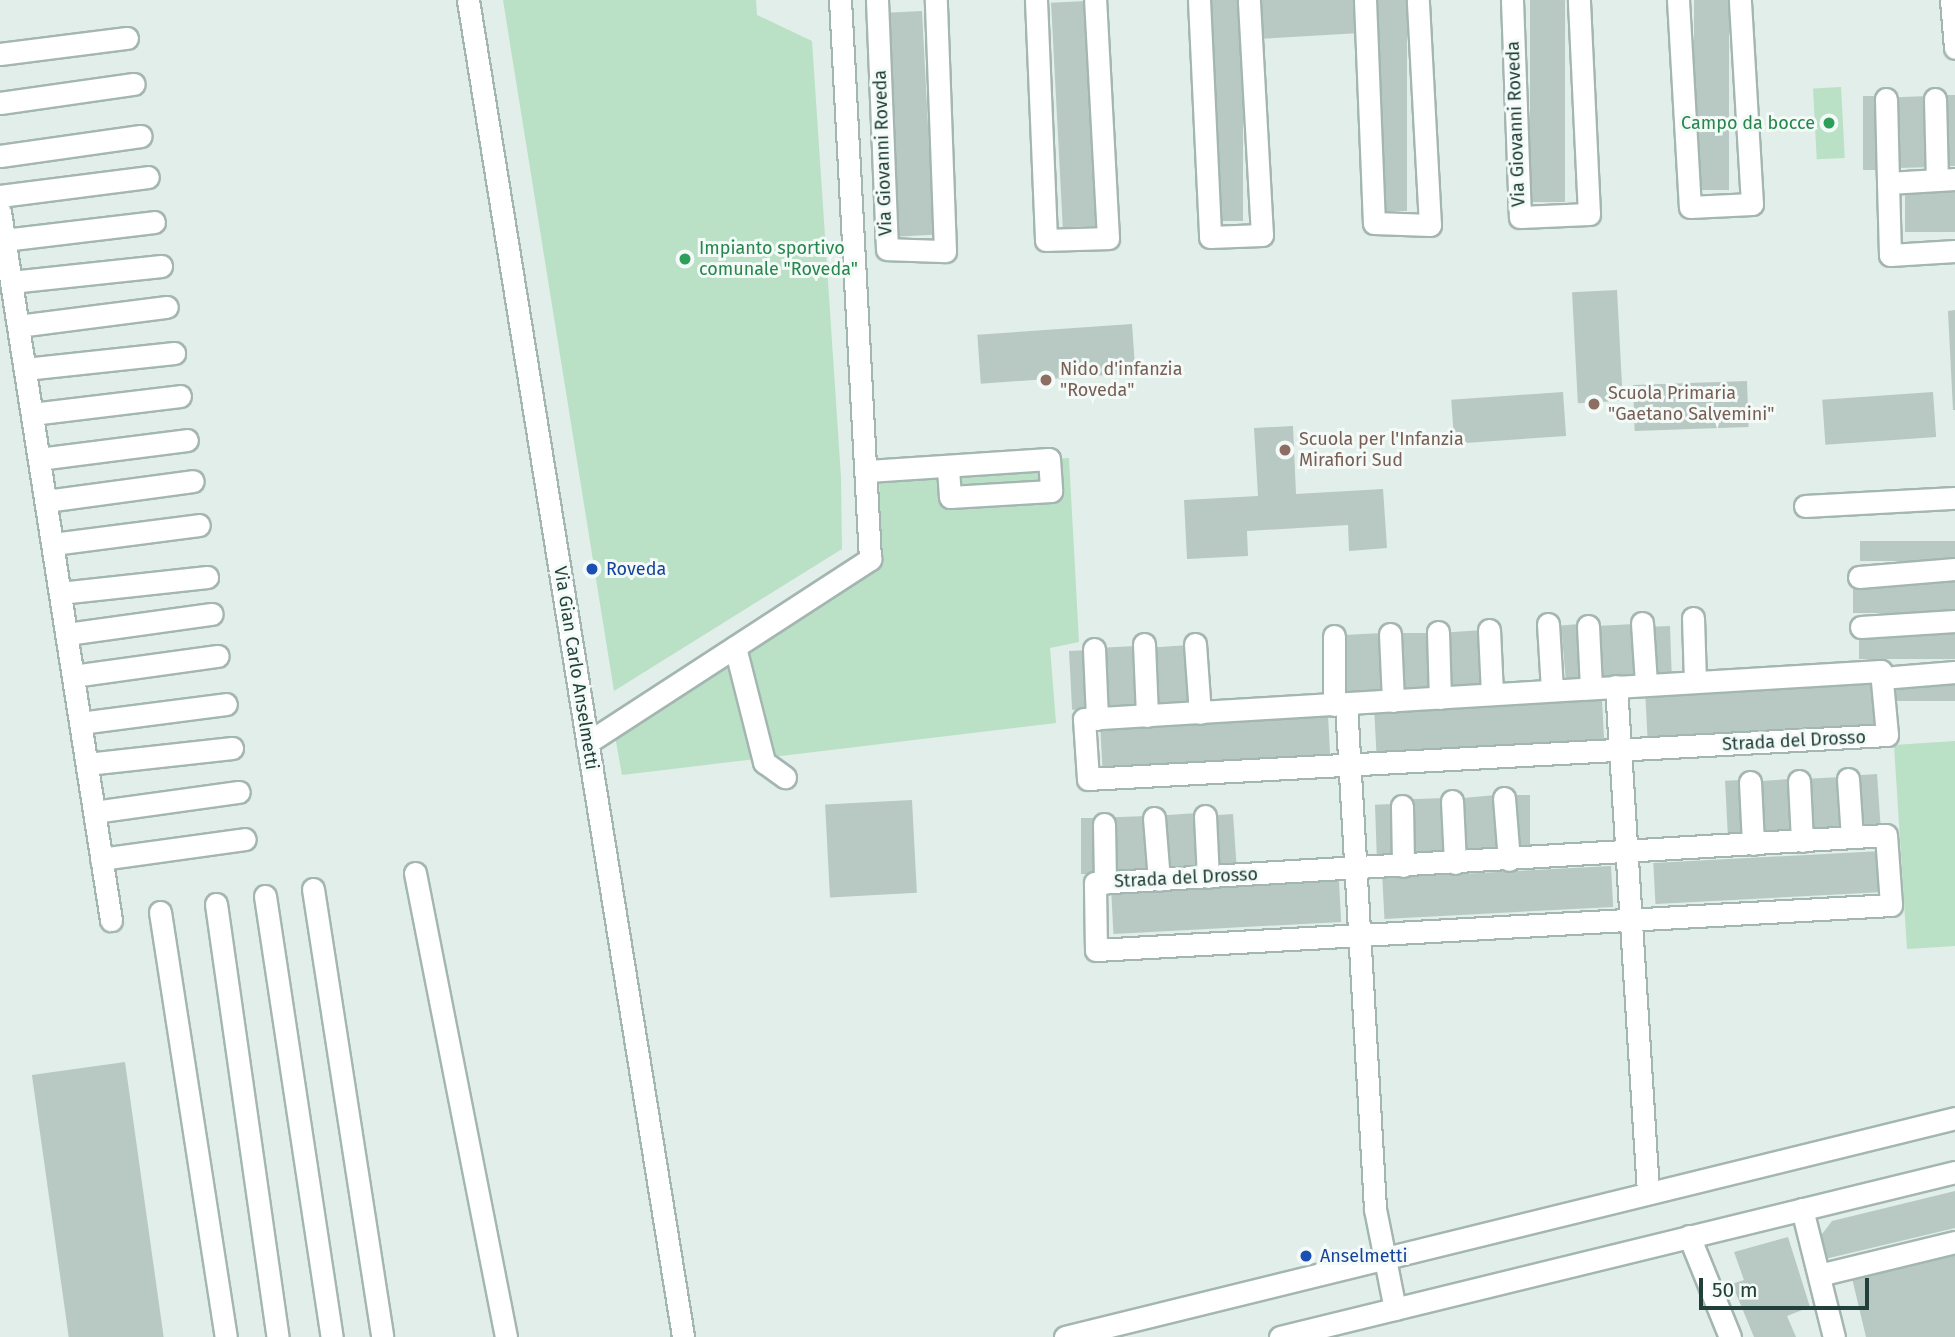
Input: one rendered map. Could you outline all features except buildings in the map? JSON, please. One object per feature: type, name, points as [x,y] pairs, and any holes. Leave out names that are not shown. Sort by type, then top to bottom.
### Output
[{"type":"street","name":"Via Gian Carlo Anselmetti","points":[[468,0],[683,1337]]},
{"type":"street","name":"Via Giovanni Roveda","points":[[587,743],[870,559],[840,0]]},
{"type":"street","name":"Via Giovanni Roveda","points":[[877,0],[887,249],[945,251],[936,0]]},
{"type":"street","points":[[1036,0],[1046,240],[1108,239],[1095,0]]},
{"type":"street","points":[[1199,0],[1210,237],[1262,235],[1249,0]]},
{"type":"street","points":[[1365,0],[1374,223],[1430,225],[1418,0]]},
{"type":"street","name":"Via Giovanni Roveda","points":[[1512,0],[1520,217],[1589,214],[1579,0]]},
{"type":"street","points":[[1678,0],[1690,206],[1752,204],[1740,0]]},
{"type":"street","points":[[1951,0],[1955,48]]},
{"type":"street","points":[[0,54],[127,38]]},
{"type":"street","points":[[0,103],[134,84]]},
{"type":"street","points":[[1886,99],[1890,255],[1955,251]]},
{"type":"street","points":[[1888,183],[1946,180],[1935,99]]},
{"type":"street","points":[[0,156],[141,136]]},
{"type":"street","points":[[0,196],[148,177]]},
{"type":"street","points":[[0,212],[111,920]]},
{"type":"street","points":[[4,240],[154,222]]},
{"type":"street","points":[[11,282],[161,267]]},
{"type":"street","points":[[18,326],[167,307]]},
{"type":"street","points":[[25,369],[174,353]]},
{"type":"street","points":[[32,414],[180,396]]},
{"type":"street","points":[[40,459],[187,440]]},
{"type":"street","points":[[867,471],[1049,459],[1051,491],[950,497],[948,467]]},
{"type":"street","points":[[46,501],[193,481]]},
{"type":"street","points":[[1805,506],[1955,498]]},
{"type":"street","points":[[53,544],[199,525]]},
{"type":"street","points":[[1859,577],[1955,569]]},
{"type":"street","points":[[60,593],[207,577]]},
{"type":"street","points":[[67,634],[212,614]]},
{"type":"street","points":[[1693,618],[1695,681]]},
{"type":"street","points":[[1861,627],[1955,621]]},
{"type":"street","points":[[1642,623],[1646,684]]},
{"type":"street","points":[[1549,624],[1552,690]]},
{"type":"street","points":[[1588,626],[1591,688]]},
{"type":"street","points":[[1489,629],[1492,694]]},
{"type":"street","points":[[1437,632],[1440,698]]},
{"type":"street","points":[[1390,634],[1393,701]]},
{"type":"street","points":[[1334,636],[1348,765],[1375,1209],[1395,1309]]},
{"type":"street","points":[[1144,644],[1147,716]]},
{"type":"street","points":[[1195,644],[1200,713]]},
{"type":"street","points":[[735,647],[764,762],[785,777]]},
{"type":"street","points":[[1094,649],[1097,719]]},
{"type":"street","points":[[73,676],[218,656]]},
{"type":"street","name":"Strada del Drosso","points":[[1881,671],[1887,735],[1087,779],[1084,719],[1646,684],[1881,671]]},
{"type":"street","points":[[1894,677],[1955,672]]},
{"type":"street","points":[[1616,686],[1648,1192]]},
{"type":"street","points":[[80,723],[226,704]]},
{"type":"street","points":[[87,764],[232,748]]},
{"type":"street","points":[[1848,779],[1852,837]]},
{"type":"street","points":[[1799,781],[1802,841]]},
{"type":"street","points":[[1750,782],[1754,844]]},
{"type":"street","points":[[94,812],[239,793]]},
{"type":"street","points":[[1504,798],[1509,860]]},
{"type":"street","points":[[1452,801],[1455,863]]},
{"type":"street","points":[[1402,806],[1403,866]]},
{"type":"street","points":[[1205,816],[1208,877]]},
{"type":"street","points":[[1154,818],[1159,880]]},
{"type":"street","points":[[1104,824],[1105,883]]},
{"type":"street","name":"Strada del Drosso","points":[[1886,835],[1891,905],[1096,950],[1095,883],[1628,853],[1886,835]]},
{"type":"street","points":[[101,859],[246,839]]},
{"type":"street","points":[[415,873],[506,1337]]},
{"type":"street","points":[[313,888],[382,1337]]},
{"type":"street","points":[[265,896],[332,1337]]},
{"type":"street","points":[[216,904],[278,1337]]},
{"type":"street","points":[[160,912],[226,1337]]},
{"type":"street","points":[[1065,1337],[1955,1118]]},
{"type":"street","points":[[1280,1337],[1955,1172]]},
{"type":"street","points":[[1802,1209],[1834,1337]]},
{"type":"street","points":[[1689,1236],[1730,1337]]},
{"type":"street","points":[[1819,1275],[1955,1242]]},
{"type":"green space","name":"Impianto sportivo comunale \"Roveda\"","points":[[503,0],[756,0],[757,15],[812,41],[841,477],[842,549],[614,691]]},
{"type":"green space","name":"Campo da bocce","points":[[1841,87],[1845,158],[1817,159],[1813,88]]},
{"type":"green space","points":[[1069,458],[1079,642],[1050,648],[1056,723],[622,775],[615,736],[881,565],[879,470]]},
{"type":"green space","points":[[1955,741],[1955,946],[1907,949],[1894,745]]},
{"type":"place","name":"Campo da bocce","points":[[1829,123]]},
{"type":"place","name":"Impianto sportivo comunale \"Roveda\"","points":[[685,259]]},
{"type":"place","name":"Nido d'infanzia \"Roveda\"","points":[[1046,380]]},
{"type":"place","name":"Scuola Primaria \"Gaetano Salvemini\"","points":[[1594,404]]},
{"type":"place","name":"Scuola per l'Infanzia Mirafiori Sud","points":[[1285,450]]},
{"type":"place","name":"Roveda","points":[[592,569]]},
{"type":"place","name":"Anselmetti","points":[[1306,1256]]}]
